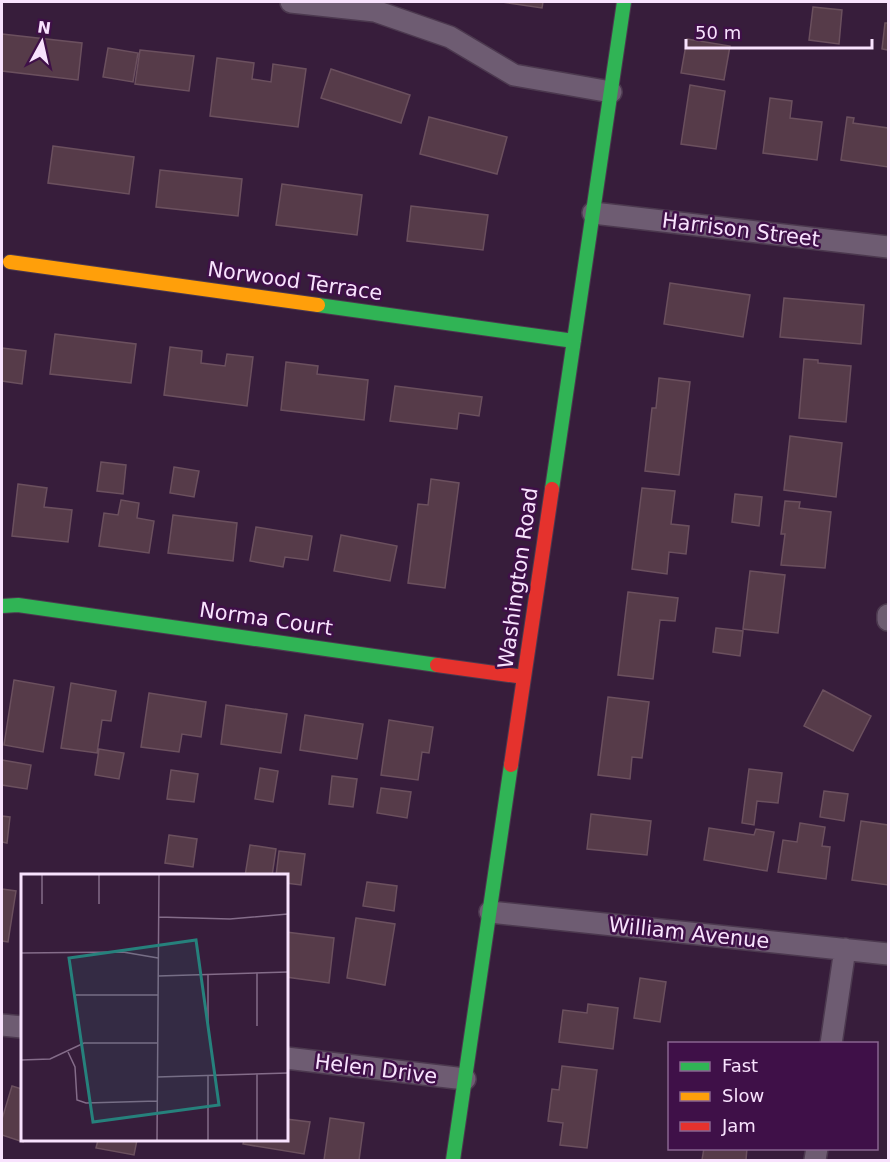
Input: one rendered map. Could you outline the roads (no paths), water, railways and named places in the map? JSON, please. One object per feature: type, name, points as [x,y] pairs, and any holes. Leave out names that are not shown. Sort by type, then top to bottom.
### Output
[{"type":"street","points":[[291,2],[375,11],[450,37],[514,75],[611,92]]},
{"type":"street","name":"Washington Road","points":[[453,1161],[624,2]]},
{"type":"street","name":"Harrison Street","points":[[593,213],[888,247]]},
{"type":"street","name":"Norwood Terrace","points":[[10,262],[574,341]]},
{"type":"street","name":"Norma Court","points":[[2,606],[18,605],[524,677]]},
{"type":"street","points":[[888,615],[888,620]]},
{"type":"street","name":"William Avenue","points":[[490,912],[888,954]]},
{"type":"street","points":[[831,1042],[845,949]]},
{"type":"street","points":[[2,1025],[21,1027]]},
{"type":"street","name":"Helen Drive","points":[[288,1058],[465,1080]]}]
